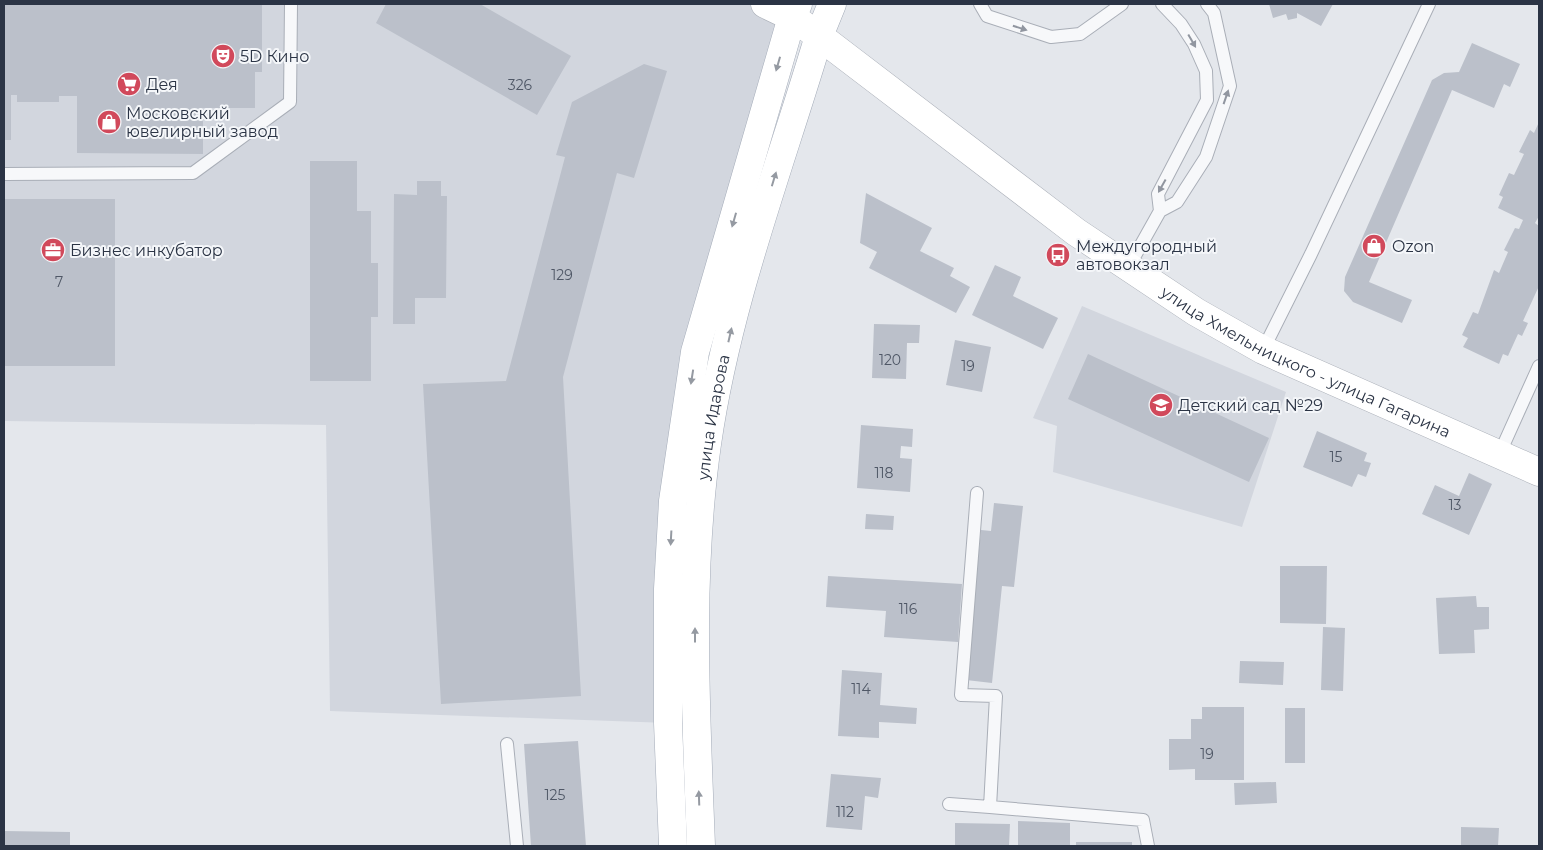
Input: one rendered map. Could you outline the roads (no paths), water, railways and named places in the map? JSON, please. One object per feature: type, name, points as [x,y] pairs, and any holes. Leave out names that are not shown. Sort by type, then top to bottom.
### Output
[{"type":"main road","name":"улица Хмельницкого - улица Гагарина","points":[[766,4],[795,10],[819,36],[981,162],[1128,268],[1196,312],[1263,350],[1539,472]]},
{"type":"main road","name":"улица Идарова","points":[[701,846],[695,616],[698,532],[707,444],[735,312],[819,36],[832,4]]},
{"type":"main road","name":"улица Идарова","points":[[673,846],[668,723],[668,589],[673,501],[696,352],[795,10]]},
{"type":"lane","points":[[4,174],[193,173],[290,102],[291,4]]},
{"type":"lane","points":[[980,4],[987,16],[1051,37],[1080,34],[1122,4]]},
{"type":"lane","points":[[1160,211],[1158,194],[1207,100],[1206,71],[1194,44],[1181,24],[1162,4]]},
{"type":"lane","points":[[1128,268],[1160,211],[1177,202],[1206,157],[1230,86],[1214,13],[1207,4]]},
{"type":"lane","points":[[1263,350],[1311,254],[1429,4]]},
{"type":"lane","points":[[1499,455],[1539,366]]},
{"type":"lane","points":[[977,493],[961,695],[996,696],[990,807]]},
{"type":"lane","points":[[507,744],[517,846]]},
{"type":"lane","points":[[949,804],[1142,820],[1148,846]]},
{"type":"place","name":"5D Кино","points":[[223,56]]},
{"type":"place","name":"Дея","points":[[129,84]]},
{"type":"place","name":"Московский ювелирный завод","points":[[109,122]]},
{"type":"place","name":"Ozon","points":[[1374,246]]},
{"type":"place","name":"Бизнес инкубатор","points":[[53,250]]},
{"type":"place","name":"Междугородный автовокзал","points":[[1058,255]]},
{"type":"place","name":"Детский сад №29","points":[[1161,405]]}]
